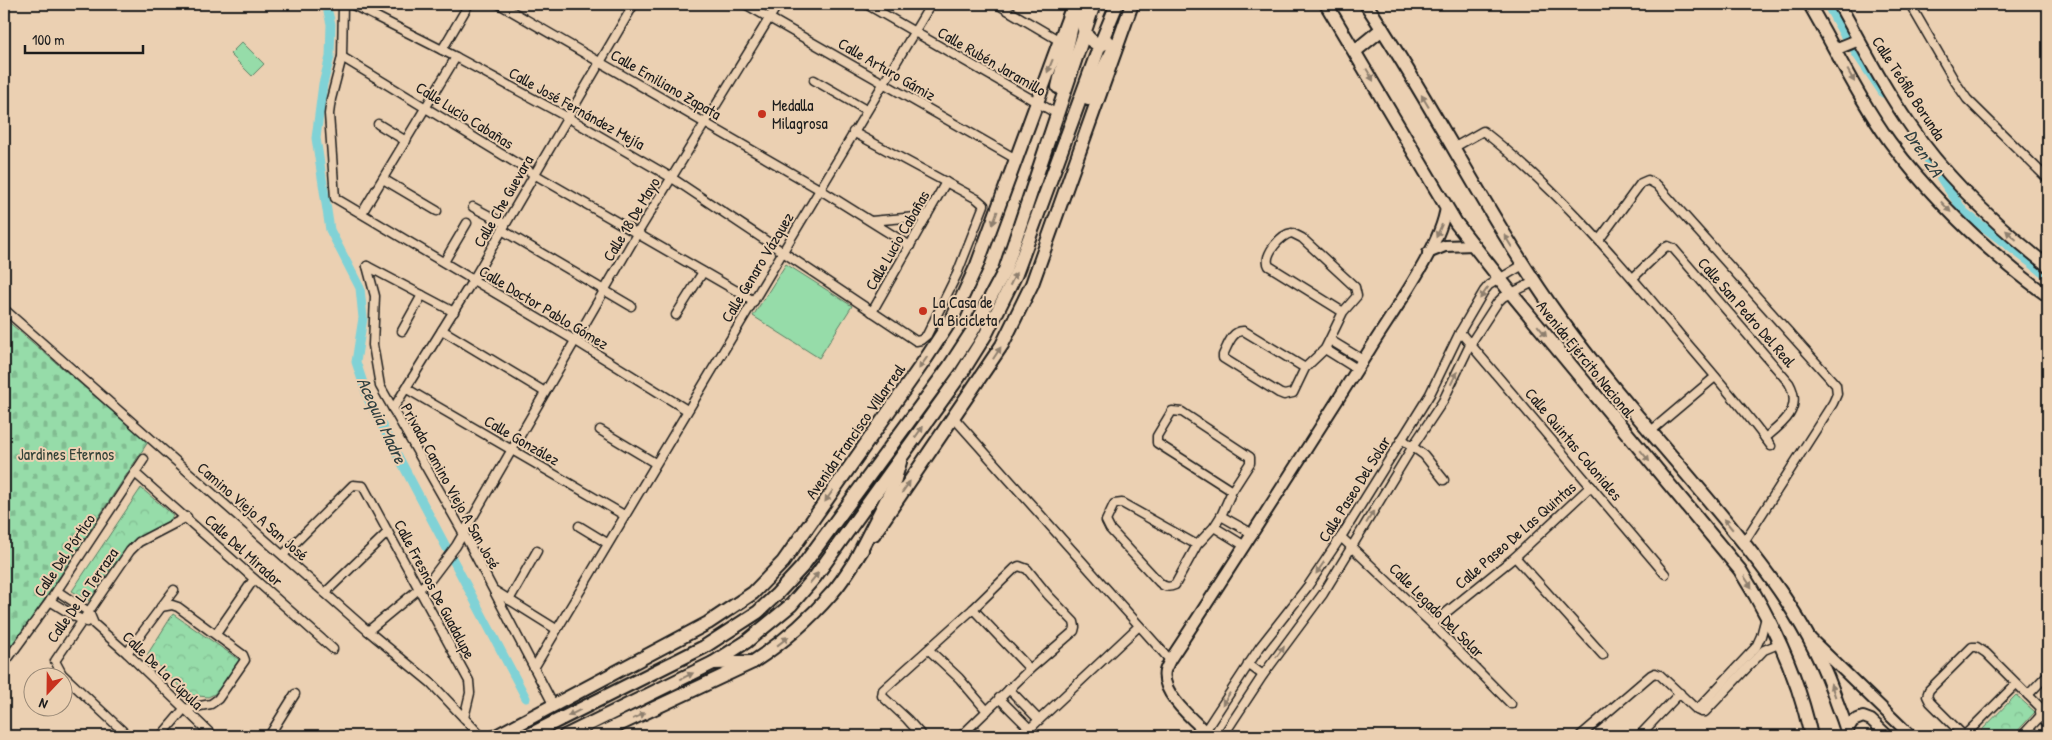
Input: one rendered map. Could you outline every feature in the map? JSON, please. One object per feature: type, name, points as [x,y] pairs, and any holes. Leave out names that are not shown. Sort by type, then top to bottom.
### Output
[{"type":"main road","name":"Avenida Francisco Villarreal","points":[[496,736],[708,623],[753,593],[783,562],[927,358],[952,318],[977,264],[1036,102],[1077,4]]},
{"type":"main road","points":[[1077,4],[1084,33],[1088,40],[1100,45],[1107,43],[1114,37],[1127,16]]},
{"type":"main road","points":[[1036,177],[1071,36],[1077,4]]},
{"type":"main road","points":[[527,736],[704,647],[758,612],[802,567],[949,367],[973,330],[1004,270],[1094,4]]},
{"type":"main road","points":[[565,736],[713,663],[746,642],[791,605],[815,577],[961,374],[986,334],[1016,274],[1100,45],[1117,4]]},
{"type":"main road","points":[[595,736],[753,662],[789,637],[832,594],[954,418],[1002,345],[1032,284],[1116,44],[1132,4]]},
{"type":"main road","name":"Avenida Ejército Nacional","points":[[1326,4],[1355,50],[1446,207],[1474,246],[1735,564],[1766,612],[1781,643],[1800,694],[1811,736]]},
{"type":"main road","name":"Avenida Ejército Nacional","points":[[1366,4],[1453,148],[1486,207],[1534,282],[1590,358],[1744,542],[1778,586],[1808,636],[1830,681],[1848,734]]},
{"type":"main road","points":[[1809,4],[1838,48],[1881,128],[1931,191],[1998,257],[2048,296]]},
{"type":"main road","name":"Calle Teófilo Borunda","points":[[1839,4],[1856,41],[1899,109],[1934,156],[1996,222],[2048,266]]},
{"type":"main road","points":[[1355,50],[1382,29]]},
{"type":"main road","points":[[1838,48],[1856,41]]},
{"type":"main road","points":[[1057,162],[1116,44]]},
{"type":"main road","points":[[856,559],[892,489],[903,453]]},
{"type":"main road","points":[[713,663],[753,662]]},
{"type":"street","points":[[342,57],[343,4]]},
{"type":"street","name":"Calle José Fernández Mejía","points":[[351,4],[456,57],[567,117],[672,178],[782,252]]},
{"type":"street","points":[[442,50],[469,4]]},
{"type":"street","name":"Calle Emiliano Zapata","points":[[499,4],[819,189],[910,246]]},
{"type":"street","name":"Calle Che Guevara","points":[[393,410],[473,280],[634,4]]},
{"type":"street","name":"Calle Arturo Gámiz","points":[[745,4],[1016,159]]},
{"type":"street","name":"Calle 18 De Mayo","points":[[368,632],[431,578],[464,534],[637,234],[778,4]]},
{"type":"street","name":"Calle Rubén Jaramillo","points":[[866,4],[1052,111]]},
{"type":"street","name":"Calle Genaro Vázquez","points":[[534,668],[931,4]]},
{"type":"street","points":[[997,4],[1060,41]]},
{"type":"street","points":[[1910,4],[1967,99],[2048,178]]},
{"type":"street","name":"Calle Lucio Cabañas","points":[[342,57],[534,174],[754,301]]},
{"type":"street","name":"Calle Doctor Pablo Gómez","points":[[342,57],[329,114],[335,198],[576,341],[687,410]]},
{"type":"street","points":[[362,213],[456,57]]},
{"type":"street","points":[[814,80],[866,110]]},
{"type":"street","points":[[378,124],[406,141]]},
{"type":"street","points":[[1453,148],[1483,131],[1504,147],[1599,240],[1633,278],[1771,446]]},
{"type":"street","points":[[782,252],[916,341],[921,340],[927,335],[957,274],[984,205],[946,182],[853,132]]},
{"type":"street","points":[[383,178],[437,211]]},
{"type":"street","points":[[1599,240],[1641,183],[1648,180],[1656,185],[1836,385],[1837,394],[1833,403],[1744,542]]},
{"type":"street","name":"Calle Lucio Cabañas","points":[[872,312],[946,182]]},
{"type":"street","points":[[473,207],[631,306]]},
{"type":"street","points":[[1208,734],[1175,700],[1166,686],[1165,672],[1170,660],[1253,534],[1428,253],[1441,228],[1446,207]]},
{"type":"street","points":[[871,221],[927,216]]},
{"type":"street","points":[[444,262],[467,223]]},
{"type":"street","points":[[1305,368],[1244,332],[1239,331],[1234,334],[1223,354],[1225,360],[1284,395],[1293,393],[1305,368],[1325,349],[1343,312],[1357,296],[1355,287],[1302,238],[1292,234],[1282,236],[1267,257],[1269,266],[1343,312]]},
{"type":"street","points":[[1428,253],[1445,246],[1474,246]]},
{"type":"street","name":"Calle San Pedro Del Real","points":[[1633,278],[1664,248],[1668,246],[1673,248],[1789,383],[1795,399],[1793,407],[1783,424],[1766,438]]},
{"type":"street","name":"Calle Paseo Del Solar","points":[[1208,734],[1248,664],[1308,586],[1341,537],[1430,394],[1460,332],[1484,291],[1499,278],[1523,265]]},
{"type":"street","name":"Privada Camino Viejo A San José","points":[[422,295],[367,266],[375,296],[374,345],[380,386],[464,534],[554,706]]},
{"type":"street","points":[[676,315],[703,272]]},
{"type":"street","name":"Calle Paseo Del Solar","points":[[1223,736],[1263,675],[1323,594],[1413,446],[1443,401],[1471,343],[1497,303],[1511,293],[1534,282]]},
{"type":"street","points":[[402,332],[422,295],[454,312]]},
{"type":"street","name":"Camino Viejo A San José","points":[[4,309],[368,632],[431,683],[482,736]]},
{"type":"street","points":[[442,330],[546,392]]},
{"type":"street","name":"Calle Quintas Coloniales","points":[[1460,332],[1666,574]]},
{"type":"street","points":[[1330,340],[1360,364]]},
{"type":"street","points":[[1325,349],[1360,364]]},
{"type":"street","points":[[1651,431],[1715,377]]},
{"type":"street","name":"Calle González","points":[[407,389],[624,515]]},
{"type":"street","points":[[1197,545],[1122,503],[1114,504],[1106,517],[1106,521],[1110,528],[1159,582],[1166,586],[1175,585],[1197,545],[1214,527],[1221,516],[1232,491],[1250,462],[1250,457],[1182,412],[1172,411],[1157,436],[1157,443],[1232,491]]},
{"type":"street","points":[[954,418],[1170,660]]},
{"type":"street","points":[[600,430],[655,463]]},
{"type":"street","points":[[1402,438],[1424,455],[1444,480]]},
{"type":"street","name":"Calle Del Pórtico","points":[[4,664],[57,591],[144,459]]},
{"type":"street","name":"Calle Del Mirador","points":[[135,473],[187,517],[333,649]]},
{"type":"street","name":"Calle Fresnos De Guadalupe","points":[[283,555],[353,485],[358,484],[366,490],[469,681],[470,693],[464,718]]},
{"type":"street","name":"Calle Paseo De Las Quintas","points":[[1432,624],[1515,557],[1591,486]]},
{"type":"street","points":[[1221,516],[1253,534]]},
{"type":"street","name":"Calle De La Terraza","points":[[128,736],[62,674],[55,661],[130,551],[139,542],[187,517]]},
{"type":"street","points":[[579,526],[607,543]]},
{"type":"street","points":[[1214,527],[1245,546]]},
{"type":"street","points":[[325,593],[388,532]]},
{"type":"street","name":"Calle Legado Del Solar","points":[[1341,537],[1432,624],[1511,704]]},
{"type":"street","points":[[508,600],[537,551]]},
{"type":"street","points":[[1515,557],[1603,654]]},
{"type":"street","points":[[922,736],[908,719],[884,699],[882,693],[1015,568],[1019,566],[1027,568],[1048,595],[1074,622],[1076,627],[1070,635],[1030,668],[961,736]]},
{"type":"street","points":[[216,634],[254,579]]},
{"type":"street","points":[[127,653],[174,590]]},
{"type":"street","points":[[493,590],[556,629]]},
{"type":"street","points":[[57,591],[89,612]]},
{"type":"street","name":"Calle De La Cúpula","points":[[50,601],[83,621],[94,624],[213,736]]},
{"type":"street","points":[[161,608],[172,605],[178,607],[243,655],[244,663],[218,699],[211,704],[184,709],[161,736]]},
{"type":"street","points":[[973,609],[1030,668]]},
{"type":"street","name":"Calle De La Cúpula","points":[[89,612],[94,624]]},
{"type":"street","points":[[1580,736],[1653,674],[1660,675],[1697,710],[1705,712],[1718,693],[1756,648],[1761,636],[1766,612]]},
{"type":"street","points":[[1022,736],[1139,626]]},
{"type":"street","points":[[1808,636],[1911,736]]},
{"type":"street","points":[[1734,676],[1764,650],[1781,643]]},
{"type":"street","points":[[2016,684],[1964,736],[1930,702],[1927,696],[1929,690],[1972,647],[1982,650],[2039,706],[2045,713],[2048,724]]},
{"type":"street","points":[[929,650],[959,678],[987,710]]},
{"type":"street","points":[[1248,664],[1263,675]]},
{"type":"street","points":[[2028,695],[2048,674]]},
{"type":"street","points":[[1009,689],[1039,720]]},
{"type":"street","points":[[1639,736],[1680,693]]},
{"type":"street","points":[[269,736],[295,694]]},
{"type":"street","points":[[1000,698],[1030,728]]},
{"type":"street","points":[[2022,736],[2045,713]]},
{"type":"street","points":[[1848,734],[1853,721],[1863,717],[1871,720],[1888,736]]},
{"type":"green space","points":[[242,42],[264,64],[252,76],[230,54]]},
{"type":"green space","points":[[786,264],[852,306],[819,358],[753,316]]},
{"type":"green space","name":"Jardines Eternos","points":[[4,318],[148,442],[4,661]]},
{"type":"green space","points":[[141,488],[173,515],[170,521],[142,536],[122,554],[89,601],[72,591]]},
{"type":"green space","points":[[173,614],[241,661],[223,690],[208,697],[189,695],[147,655]]},
{"type":"green space","points":[[2016,695],[2035,712],[2013,736],[1976,736]]},
{"type":"waterway","name":"Acequia Madre","points":[[326,4],[331,24],[330,57],[323,84],[316,138],[330,230],[360,288],[363,318],[356,362],[369,401],[526,698]]},
{"type":"waterway","name":"Dren 2A","points":[[1827,4],[1847,40],[1883,93]]},
{"type":"waterway","name":"Dren 2A","points":[[1918,145],[1964,212],[2048,276]]},
{"type":"place","name":"Medalla Milagrosa","points":[[762,114]]},
{"type":"place","name":"La Casa de la Bicicleta","points":[[923,311]]}]
